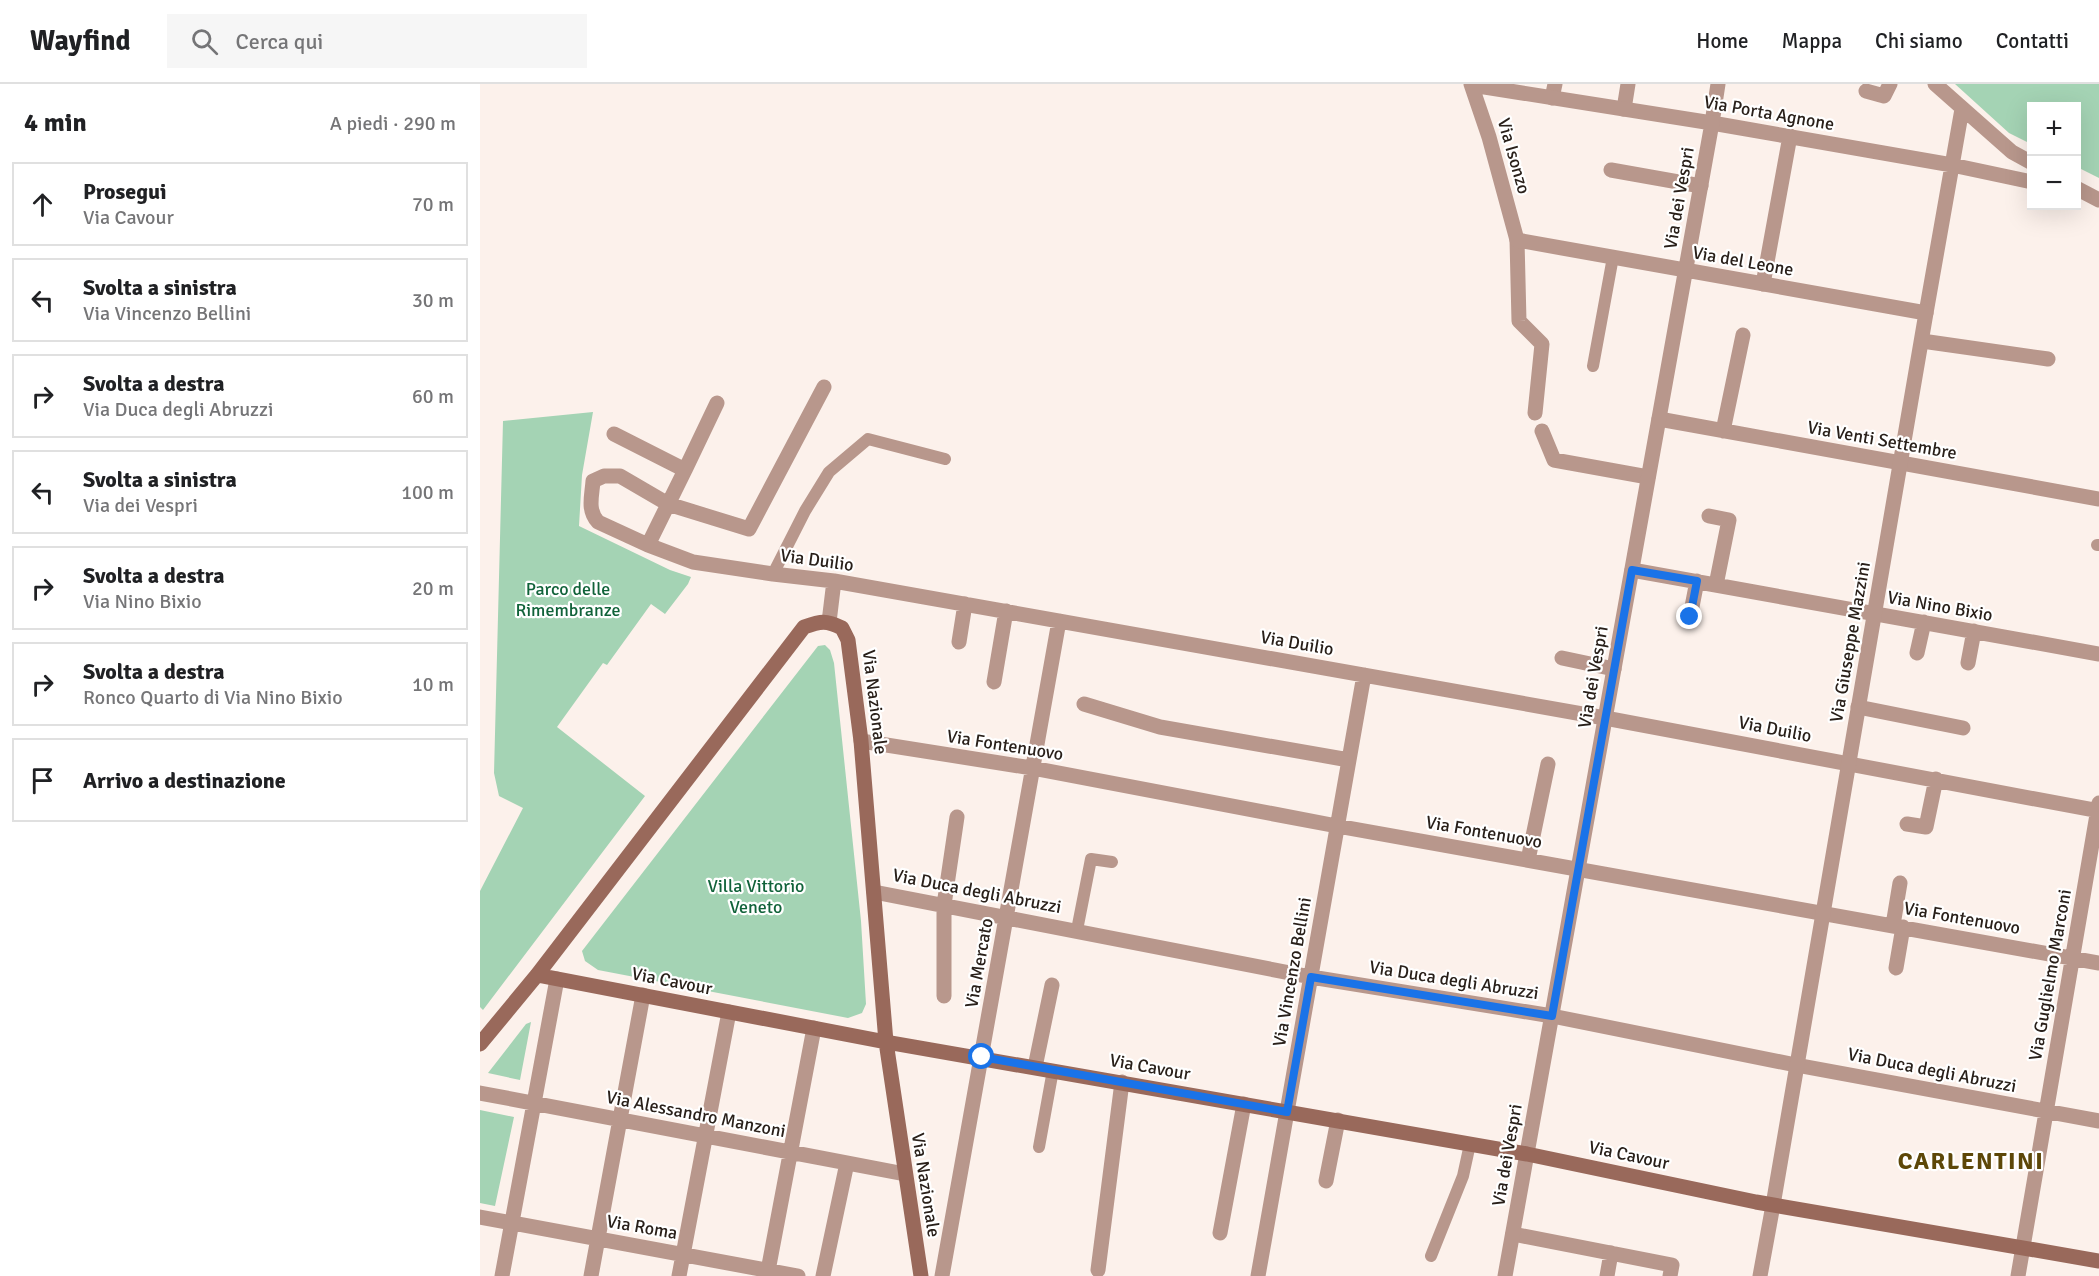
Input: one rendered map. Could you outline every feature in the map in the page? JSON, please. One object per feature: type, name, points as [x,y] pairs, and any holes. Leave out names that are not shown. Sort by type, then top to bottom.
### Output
[{"type":"main road","points":[[480,1044],[537,975],[791,642],[804,627],[818,622],[829,622]]},
{"type":"main road","name":"Via Nazionale","points":[[829,622],[843,628],[848,640],[861,741],[886,1042],[921,1276]]},
{"type":"main road","name":"Via Cavour","points":[[537,975],[886,1042],[1527,1154],[1756,1202],[2099,1261]]},
{"type":"street","points":[[1624,109],[1628,84]]},
{"type":"street","name":"Via dei Vespri","points":[[1505,1276],[1718,84]]},
{"type":"street","points":[[1866,91],[1884,96],[1890,84]]},
{"type":"street","points":[[1935,84],[2012,152],[2027,161]]},
{"type":"street","name":"Via Porta Agnone","points":[[1472,85],[1553,91],[1624,109],[1790,136],[1952,165],[2027,181]]},
{"type":"street","name":"Via Isonzo","points":[[1472,85],[1489,137],[1516,240],[1519,321],[1542,344],[1535,413],[1554,460],[1648,477]]},
{"type":"street","name":"Via Giuseppe Mazzini","points":[[1760,1276],[1962,108]]},
{"type":"street","points":[[1763,284],[1790,136]]},
{"type":"street","points":[[1611,170],[1701,186]]},
{"type":"street","points":[[2081,192],[2099,200]]},
{"type":"street","name":"Via del Leone","points":[[1516,240],[1926,314]]},
{"type":"street","points":[[1723,431],[1743,335]]},
{"type":"street","points":[[1922,341],[2048,359]]},
{"type":"street","points":[[668,504],[748,529],[824,387]]},
{"type":"street","points":[[648,545],[717,403]]},
{"type":"street","name":"Via Venti Settembre","points":[[1659,419],[2099,499]]},
{"type":"street","points":[[614,434],[685,470]]},
{"type":"street","name":"Via Duilio","points":[[668,504],[620,476],[604,476],[593,481],[590,508],[592,516],[598,522],[693,562],[834,581],[1006,611],[1605,717],[2098,808]]},
{"type":"street","points":[[1709,516],[1729,520],[1716,585]]},
{"type":"street","name":"Via Nino Bixio","points":[[1632,570],[2099,654]]},
{"type":"street","points":[[829,622],[834,581]]},
{"type":"street","points":[[1690,617],[1697,581]]},
{"type":"street","points":[[959,642],[965,604]]},
{"type":"street","points":[[994,682],[1006,611]]},
{"type":"street","name":"Via Mercato","points":[[942,1276],[1008,917],[1059,621]]},
{"type":"street","points":[[1917,653],[1924,622]]},
{"type":"street","points":[[1968,663],[1974,631]]},
{"type":"street","points":[[1562,658],[1614,669]]},
{"type":"street","name":"Via Vincenzo Bellini","points":[[1258,1276],[1364,675]]},
{"type":"street","points":[[1084,704],[1160,727],[1349,760]]},
{"type":"street","points":[[1858,707],[1963,728]]},
{"type":"street","name":"Via Fontenuovo","points":[[861,741],[1032,768],[1337,826],[2099,963]]},
{"type":"street","points":[[1528,860],[1548,764]]},
{"type":"street","points":[[1907,824],[1926,827],[1936,779]]},
{"type":"street","name":"Via Guglielmo Marconi","points":[[2018,1276],[2098,808]]},
{"type":"street","points":[[944,996],[945,905],[957,817]]},
{"type":"street","points":[[1896,968],[1900,883]]},
{"type":"street","name":"Via Duca degli Abruzzi","points":[[874,892],[1311,977],[1552,1016],[1796,1065],[2099,1120]]},
{"type":"street","points":[[502,1276],[557,979]]},
{"type":"street","points":[[1035,1067],[1052,985]]},
{"type":"street","points":[[591,1276],[643,995]]},
{"type":"street","points":[[679,1276],[729,1012]]},
{"type":"street","points":[[768,1273],[814,1028]]},
{"type":"street","points":[[1098,1270],[1122,1082]]},
{"type":"street","name":"Via Alessandro Manzoni","points":[[480,1093],[904,1174]]},
{"type":"street","points":[[1220,1233],[1244,1104]]},
{"type":"street","points":[[1326,1181],[1338,1120]]},
{"type":"street","points":[[823,1276],[847,1163]]},
{"type":"street","name":"Via Roma","points":[[480,1217],[768,1273],[798,1276]]},
{"type":"street","points":[[1513,1234],[1672,1265],[1670,1276]]},
{"type":"street","points":[[1607,1276],[1611,1253]]},
{"type":"lane","points":[[1593,366],[1613,257]]},
{"type":"lane","points":[[773,574],[805,511],[830,472],[867,439],[945,459]]},
{"type":"lane","points":[[1077,930],[1091,859],[1112,862]]},
{"type":"lane","points":[[1039,1147],[1053,1070]]},
{"type":"lane","points":[[1431,1256],[1463,1176],[1470,1144]]},
{"type":"green space","points":[[1955,84],[2099,84],[2099,178],[2081,169],[2081,102],[2027,102],[2027,142],[2009,133]]},
{"type":"green space","name":"Parco delle Rimembranze","points":[[593,412],[582,475],[579,526],[670,570],[691,577],[665,614],[651,604],[607,665],[603,663],[557,727],[645,796],[483,1010],[480,1007],[480,891],[523,808],[499,796],[494,773],[503,421]]},
{"type":"green space","name":"Villa Vittorio Veneto","points":[[825,645],[830,650],[834,663],[861,921],[866,1004],[862,1013],[848,1018],[598,970],[585,961],[582,951],[818,646]]},
{"type":"green space","points":[[531,1022],[520,1080],[488,1073],[526,1024]]},
{"type":"green space","points":[[480,1110],[514,1117],[495,1206],[480,1203]]},
{"type":"district","name":"CARLENTINI","points":[[1971,1161]]},
{"type":"route","points":[[982,1057],[1287,1112],[1311,977],[1552,1016],[1632,570],[1697,581],[1690,617]]}]
